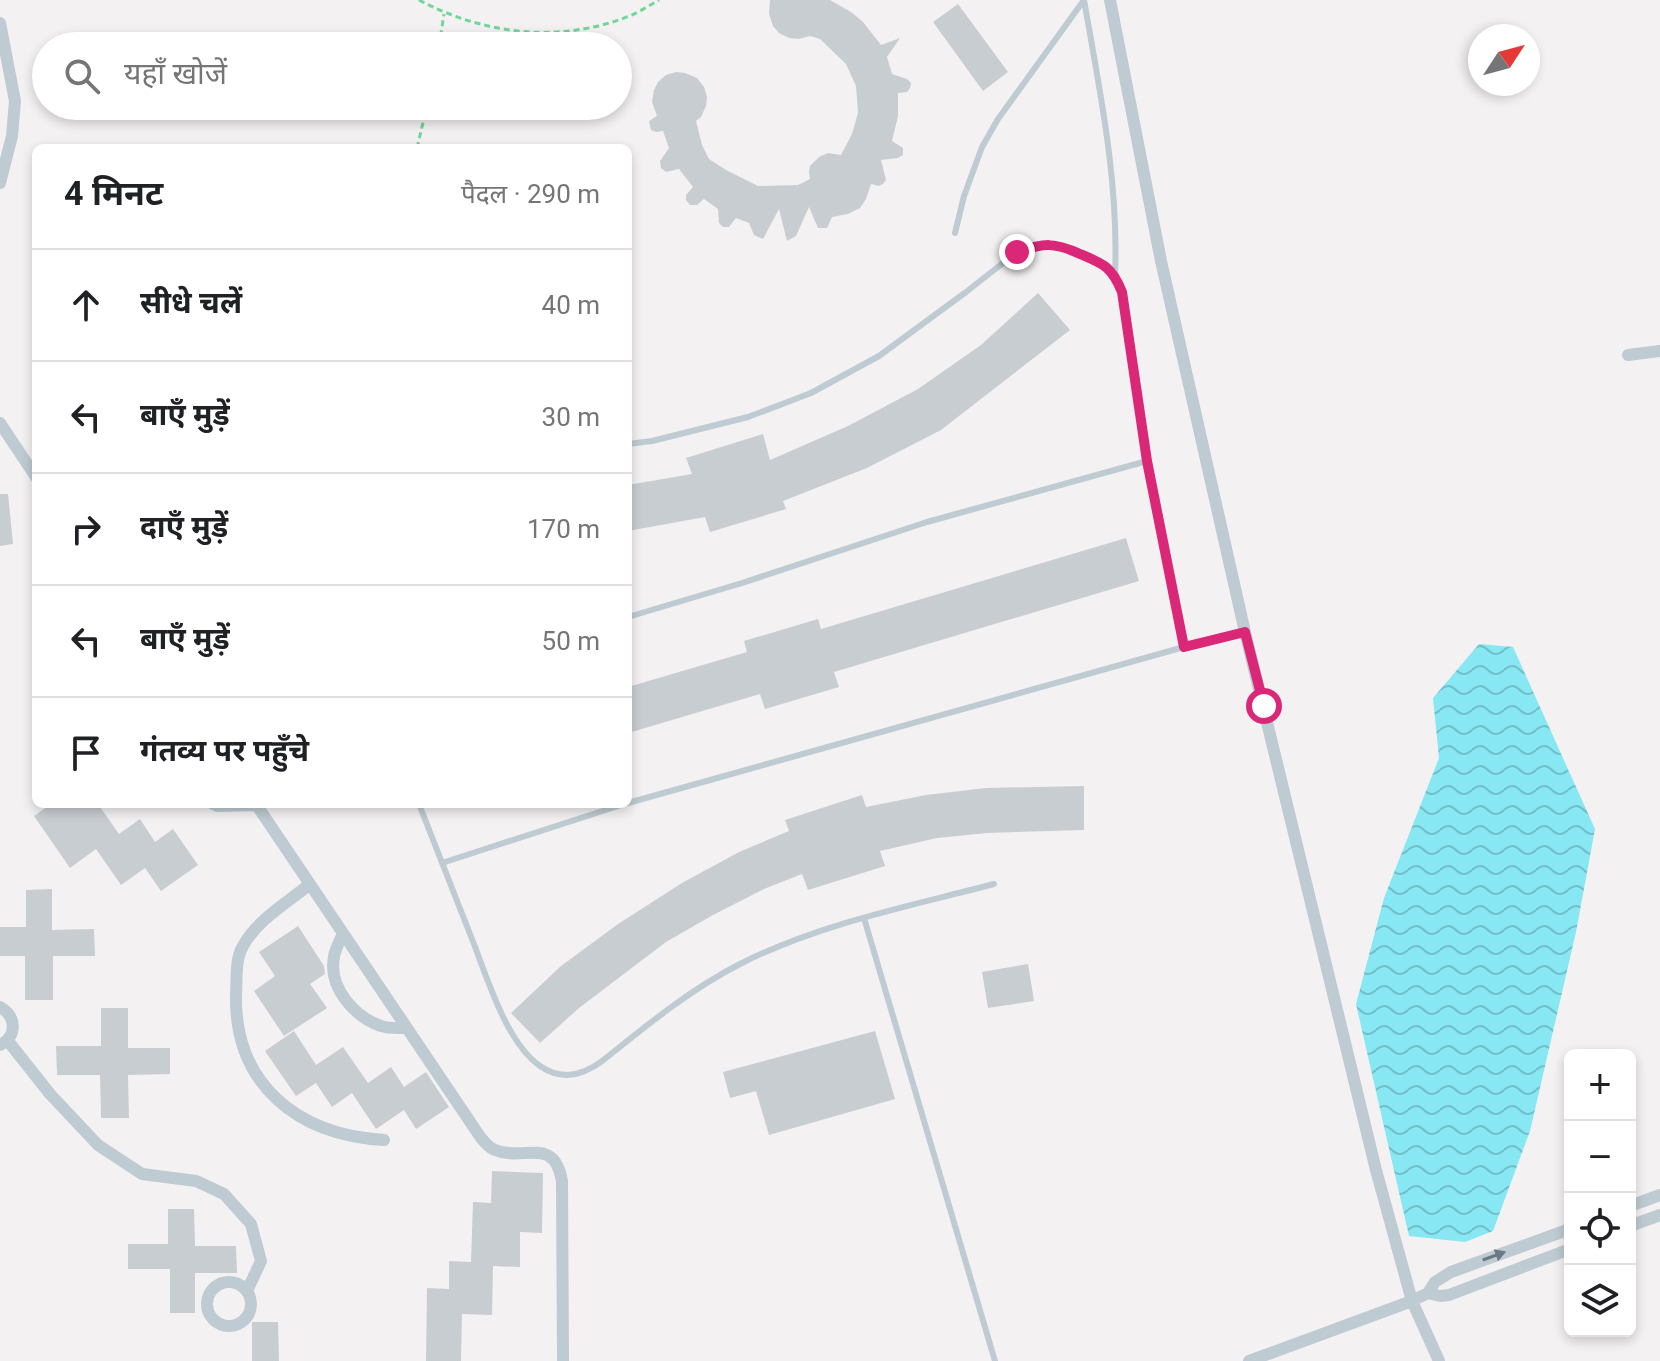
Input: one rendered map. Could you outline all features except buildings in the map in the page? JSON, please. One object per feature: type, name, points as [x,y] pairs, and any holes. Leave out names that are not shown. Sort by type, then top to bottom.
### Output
[{"type":"street","points":[[1110,0],[1161,261],[1245,632],[1376,1170],[1412,1301],[1439,1361]]},
{"type":"street","points":[[0,23],[15,101],[12,136],[0,183]]},
{"type":"street","points":[[1628,355],[1660,351]]},
{"type":"street","points":[[0,423],[32,471]]},
{"type":"street","points":[[259,808],[481,1138],[492,1149],[549,1155],[560,1169],[563,1361]]},
{"type":"street","points":[[310,884],[256,927],[241,949],[236,1009],[245,1053],[266,1090],[301,1117],[357,1138],[384,1140]]},
{"type":"street","points":[[343,933],[334,956],[335,979],[355,1012],[384,1028],[407,1028]]},
{"type":"street","points":[[0,1007],[6,1010],[13,1022],[13,1029],[4,1043],[98,1145],[142,1174],[196,1181],[224,1194],[251,1224],[261,1261],[247,1291]]},
{"type":"street","points":[[1636,1204],[1660,1195]]},
{"type":"street","points":[[1636,1224],[1660,1215]]},
{"type":"street","points":[[1251,1361],[1412,1301],[1428,1293],[1435,1282],[1451,1272],[1564,1231]]},
{"type":"street","points":[[1428,1293],[1449,1295],[1564,1251]]},
{"type":"lane","points":[[955,233],[964,196],[982,147],[1005,108],[1084,0]]},
{"type":"lane","points":[[1084,0],[1112,161],[1117,240],[1115,276]]},
{"type":"lane","points":[[632,444],[748,417],[811,393],[879,356],[1017,252],[1036,246],[1060,245],[1104,264],[1115,276],[1122,292],[1147,461],[1184,647]]},
{"type":"lane","points":[[632,616],[927,522],[1147,461]]},
{"type":"lane","points":[[632,802],[1245,632]]},
{"type":"lane","points":[[421,808],[503,1018],[524,1053],[542,1068],[560,1075],[586,1072],[600,1064],[666,1010],[741,964],[826,928],[994,884]]},
{"type":"lane","points":[[442,863],[614,808]]},
{"type":"lane","points":[[864,918],[995,1361]]},
{"type":"path","points":[[419,0],[444,14],[504,31],[530,32]]},
{"type":"path","points":[[562,32],[595,27],[633,14],[659,0]]},
{"type":"path","points":[[441,32],[444,14]]},
{"type":"path","points":[[418,144],[424,120]]},
{"type":"water","points":[[1479,644],[1513,647],[1595,829],[1576,932],[1530,1131],[1493,1231],[1465,1242],[1409,1236],[1356,1004],[1384,898],[1439,758],[1433,698]]},
{"type":"route","points":[[1017,252],[1036,246],[1060,245],[1104,264],[1115,276],[1122,292],[1147,461],[1184,647],[1245,632],[1264,706]]}]
